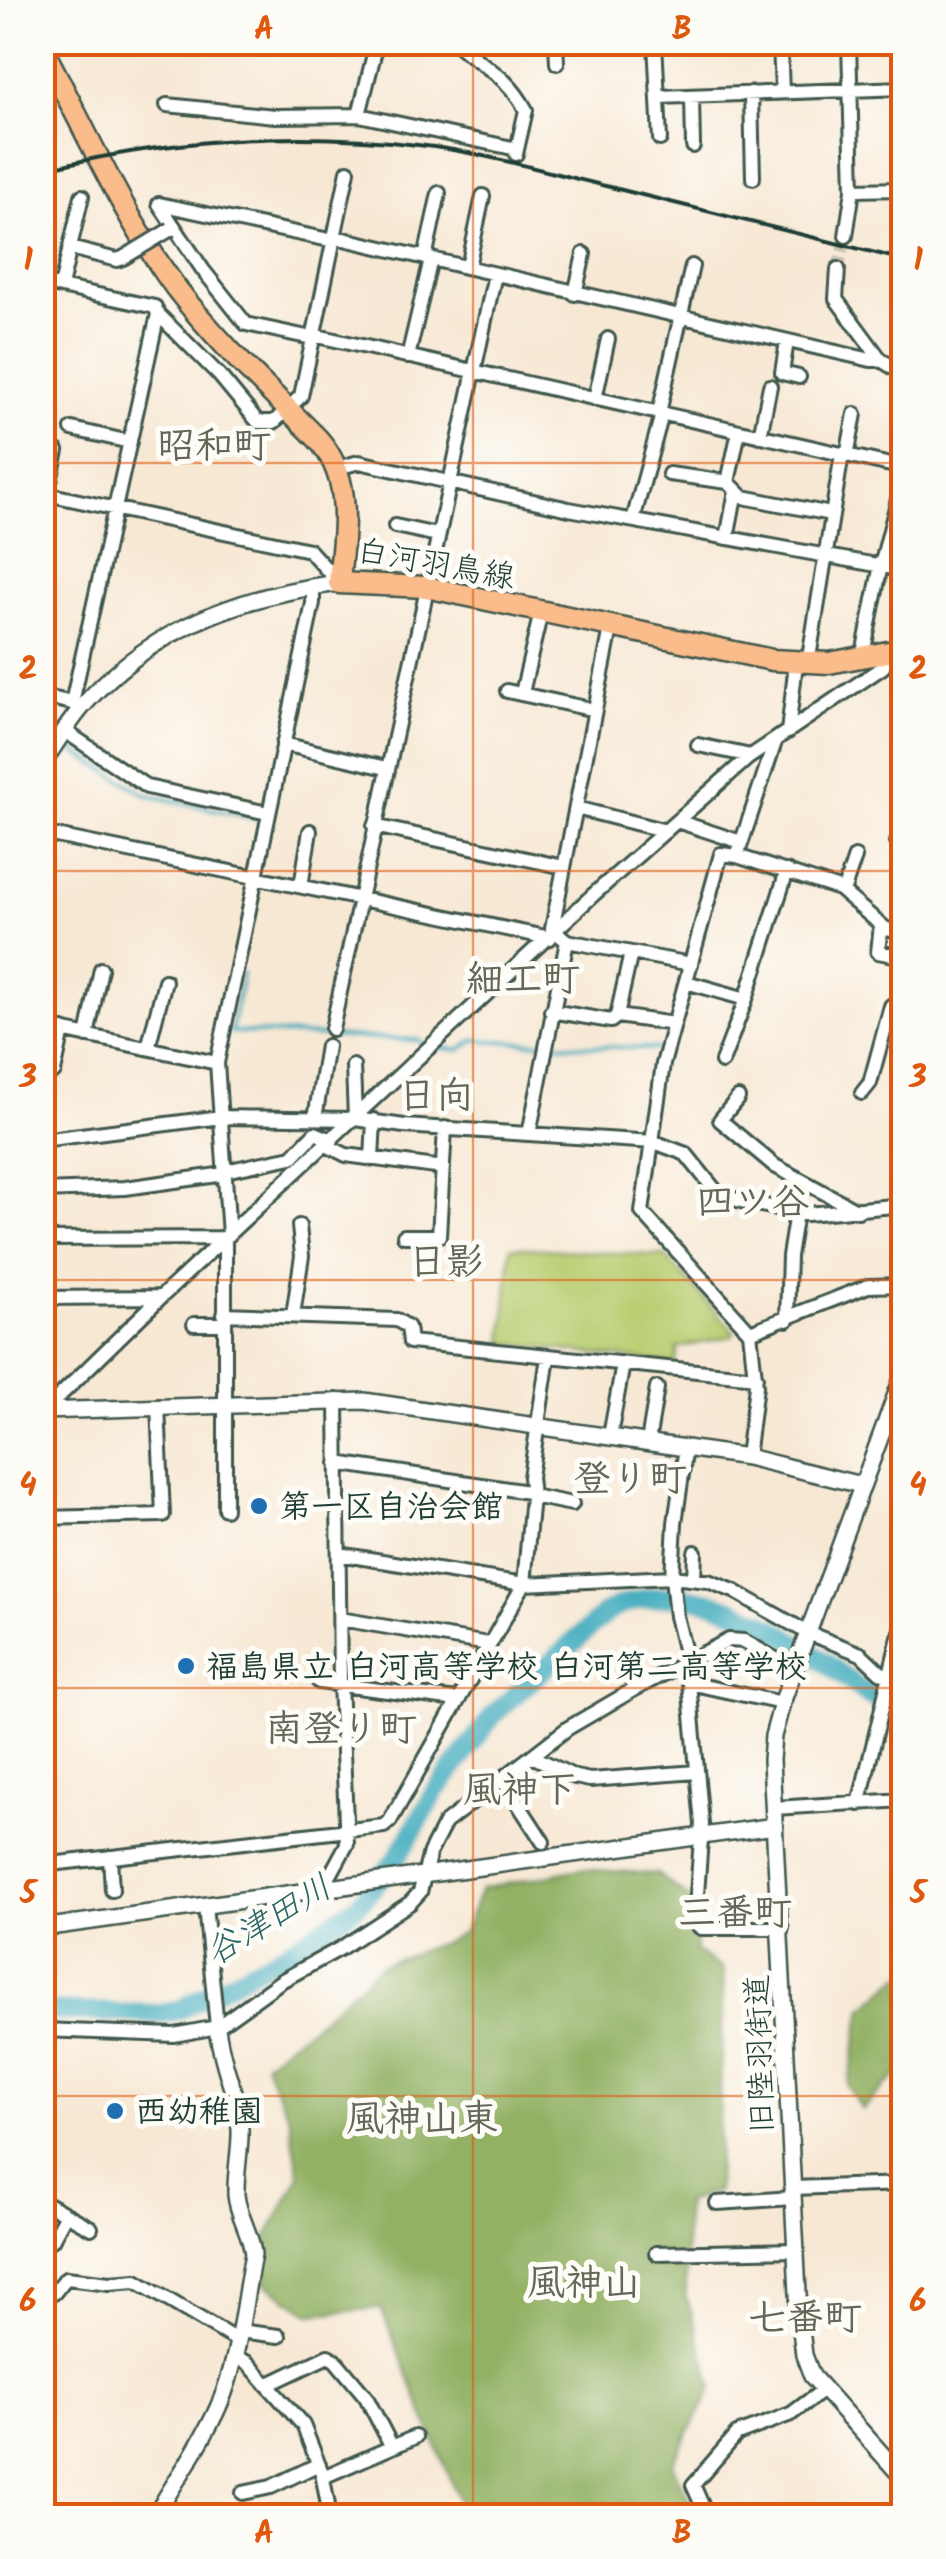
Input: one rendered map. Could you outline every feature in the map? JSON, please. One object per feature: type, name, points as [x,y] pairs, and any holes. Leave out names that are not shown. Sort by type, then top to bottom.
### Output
[{"type":"main road","points":[[42,48],[128,212],[176,287],[207,325],[326,447],[338,468]]},
{"type":"main road","name":"白河羽鳥線","points":[[338,468],[344,508],[339,583],[426,587],[611,628],[802,664],[862,659],[899,651]]},
{"type":"street","points":[[358,115],[377,42]]},
{"type":"street","points":[[167,105],[275,116],[358,115],[516,153],[526,110],[515,90],[499,74],[455,42]]},
{"type":"street","points":[[556,42],[558,63]]},
{"type":"street","points":[[656,42],[660,139]]},
{"type":"street","points":[[780,42],[782,92]]},
{"type":"street","points":[[846,236],[853,190],[849,42]]},
{"type":"street","points":[[659,97],[904,88]]},
{"type":"street","points":[[751,94],[753,178]]},
{"type":"street","points":[[692,96],[693,146]]},
{"type":"street","points":[[42,283],[155,307],[220,375],[258,422],[274,422],[301,396],[348,170]]},
{"type":"street","points":[[853,190],[904,189]]},
{"type":"street","points":[[408,357],[440,193]]},
{"type":"street","points":[[60,286],[82,196]]},
{"type":"street","points":[[468,268],[484,196]]},
{"type":"street","points":[[862,659],[904,472],[739,431],[246,324],[203,270],[159,204],[428,258],[681,319],[881,360]]},
{"type":"street","points":[[70,248],[117,260],[173,228]]},
{"type":"street","points":[[575,294],[584,254]]},
{"type":"street","points":[[633,520],[661,414],[692,266]]},
{"type":"street","points":[[838,270],[836,299],[881,360],[904,374]]},
{"type":"street","points":[[332,1029],[496,274]]},
{"type":"street","points":[[42,764],[76,706],[158,314]]},
{"type":"street","points":[[595,399],[608,339]]},
{"type":"street","points":[[787,341],[782,373],[799,378]]},
{"type":"street","points":[[760,436],[770,386]]},
{"type":"street","points":[[788,732],[825,556],[830,514],[855,414]]},
{"type":"street","points":[[72,429],[130,442]]},
{"type":"street","points":[[727,538],[739,431]]},
{"type":"street","points":[[58,451],[45,494],[309,550],[339,583]]},
{"type":"street","points":[[338,468],[359,462],[633,520],[904,570]]},
{"type":"street","points":[[669,474],[732,487],[742,497],[830,514]]},
{"type":"street","points":[[395,526],[437,535]]},
{"type":"street","points":[[76,706],[130,661],[186,626],[246,602],[339,583]]},
{"type":"street","points":[[225,1509],[227,1236],[217,1063],[313,603],[313,586]]},
{"type":"street","points":[[522,693],[541,612]]},
{"type":"street","points":[[529,1134],[552,1012],[558,937],[552,929],[611,628]]},
{"type":"street","points":[[43,1411],[355,1118],[558,937],[672,826],[752,756],[883,667],[899,651]]},
{"type":"street","points":[[507,691],[595,710]]},
{"type":"street","points":[[42,696],[76,706]]},
{"type":"street","points":[[65,730],[147,787],[268,813]]},
{"type":"street","points":[[737,856],[774,742]]},
{"type":"street","points":[[283,744],[386,768]]},
{"type":"street","points":[[698,745],[752,756]]},
{"type":"street","points":[[576,808],[741,842]]},
{"type":"street","points":[[374,826],[564,867]]},
{"type":"street","points":[[301,886],[310,831]]},
{"type":"street","points":[[42,848],[44,833],[690,964]]},
{"type":"street","points":[[747,1457],[756,1377],[750,1332],[642,1212],[663,1064],[721,854],[788,871],[843,892],[882,925],[904,932]]},
{"type":"street","points":[[843,892],[855,857]]},
{"type":"street","points":[[722,1062],[788,871]]},
{"type":"street","points":[[882,925],[878,952],[904,957]]},
{"type":"street","points":[[552,1012],[611,1021],[618,1016],[631,953]]},
{"type":"street","points":[[87,1036],[101,969]]},
{"type":"street","points":[[148,1048],[165,982]]},
{"type":"street","points":[[686,982],[746,999]]},
{"type":"street","points":[[862,1093],[870,1083],[891,1006],[904,996]]},
{"type":"street","points":[[618,1016],[674,1024]]},
{"type":"street","points":[[42,1026],[217,1063]]},
{"type":"street","points":[[54,1072],[63,1030]]},
{"type":"street","points":[[315,1118],[327,1046]]},
{"type":"street","points":[[353,1066],[355,1118]]},
{"type":"street","points":[[738,1098],[720,1120],[775,1166],[858,1211]]},
{"type":"street","points":[[42,1140],[221,1117],[355,1118],[654,1142],[686,1154],[718,1195],[796,1213],[904,1205]]},
{"type":"street","points":[[372,1159],[374,1120]]},
{"type":"street","points":[[404,1236],[439,1236],[445,1128]]},
{"type":"street","points":[[42,1190],[125,1188],[225,1172],[292,1158],[315,1134],[346,1155],[443,1168]]},
{"type":"street","points":[[787,1320],[789,1256],[796,1213]]},
{"type":"street","points":[[293,1316],[302,1256],[300,1226]]},
{"type":"street","points":[[42,1239],[227,1236]]},
{"type":"street","points":[[750,1332],[868,1286],[904,1284]]},
{"type":"street","points":[[42,1298],[161,1297]]},
{"type":"street","points":[[194,1324],[293,1316],[397,1320],[408,1327],[410,1342],[756,1377]]},
{"type":"street","points":[[42,1864],[384,1826],[390,1821],[524,1584],[532,1496],[530,1477],[548,1357]]},
{"type":"street","points":[[610,1436],[623,1364]]},
{"type":"street","name":"旧陸羽街道","points":[[904,1372],[773,1736],[804,2355],[822,2391],[904,2479]]},
{"type":"street","points":[[648,1442],[657,1388]]},
{"type":"street","points":[[43,1411],[336,1400],[686,1447],[747,1457],[861,1485]]},
{"type":"street","points":[[329,1889],[346,1850],[336,1400]]},
{"type":"street","points":[[42,1518],[163,1516],[158,1406]]},
{"type":"street","points":[[686,1447],[672,1577],[687,1661],[703,1836],[696,1926],[782,1928]]},
{"type":"street","points":[[336,1463],[509,1488],[572,1504]]},
{"type":"street","points":[[694,1579],[695,1552]]},
{"type":"street","points":[[339,1554],[524,1584],[694,1579],[734,1591],[807,1636],[869,1658],[888,1682],[904,1685]]},
{"type":"street","points":[[859,1804],[888,1682],[901,1649],[904,1616]]},
{"type":"street","points":[[340,1619],[488,1644]]},
{"type":"street","points":[[42,2030],[174,2035],[215,2021],[342,1948],[410,1903],[420,1892],[418,1877],[445,1823],[582,1719],[735,1639],[796,1667]]},
{"type":"street","points":[[319,1682],[456,1700]]},
{"type":"street","points":[[689,1683],[782,1703]]},
{"type":"street","points":[[532,1756],[590,1780],[697,1772]]},
{"type":"street","points":[[502,1779],[542,1842]]},
{"type":"street","points":[[774,1808],[904,1800]]},
{"type":"street","points":[[42,1928],[775,1826]]},
{"type":"street","points":[[110,1857],[112,1890]]},
{"type":"street","points":[[155,2516],[216,2414],[237,2343],[253,2254],[236,2194],[238,2109],[220,2054],[205,1906]]},
{"type":"street","points":[[717,2202],[904,2184]]},
{"type":"street","points":[[42,2201],[91,2228]]},
{"type":"street","points":[[42,2242],[52,2240],[66,2214]]},
{"type":"street","points":[[656,2253],[796,2250]]},
{"type":"street","points":[[54,2293],[66,2278],[110,2283],[136,2281],[237,2343],[248,2364],[303,2425],[321,2470],[330,2516]]},
{"type":"street","points":[[237,2343],[278,2336]]},
{"type":"street","points":[[267,2385],[328,2356],[366,2397],[392,2447]]},
{"type":"street","points":[[707,2516],[693,2485],[738,2434],[790,2414],[822,2391]]},
{"type":"street","points":[[243,2493],[272,2487],[415,2437]]},
{"type":"green space","points":[[511,1247],[665,1256],[734,1331],[732,1336],[678,1348],[675,1364],[503,1343]]},
{"type":"green space","points":[[580,1869],[657,1874],[694,1902],[696,1952],[724,1970],[717,2191],[685,2203],[686,2295],[713,2387],[672,2464],[692,2506],[713,2516],[465,2516],[381,2308],[310,2314],[265,2283],[267,2237],[300,2176],[289,2117],[264,2063],[379,1966],[464,1931],[481,1889]]},
{"type":"green space","points":[[903,1974],[903,2069],[862,2110],[848,2086],[863,2009]]},
{"type":"waterway","points":[[57,750],[70,749],[147,795],[262,820]]},
{"type":"waterway","points":[[242,973],[231,1032],[418,1040],[425,1044]]},
{"type":"waterway","points":[[434,1047],[459,1050],[475,1040],[541,1043]]},
{"type":"waterway","points":[[551,1044],[658,1049]]},
{"type":"waterway","name":"谷津田川","points":[[42,2011],[160,2014],[179,2010],[288,1951],[356,1907],[396,1860],[436,1791],[494,1714],[607,1612],[637,1601],[695,1599],[752,1617],[868,1695],[904,1709]]},
{"type":"tunnel","points":[[838,269],[846,236]]},
{"type":"railway","points":[[42,170],[135,151],[229,141],[323,138],[418,145],[514,163],[904,260]]},
{"type":"place","name":"第一区自治会館","points":[[259,1506]]},
{"type":"place","name":"福島県立 白河高等学校 白河第二高等学校","points":[[186,1666]]},
{"type":"place","name":"西幼稚園","points":[[115,2111]]},
{"type":"district","name":"昭和町","points":[[214,445]]},
{"type":"district","name":"細工町","points":[[523,978]]},
{"type":"district","name":"日向","points":[[436,1095]]},
{"type":"district","name":"四ツ谷","points":[[753,1201]]},
{"type":"district","name":"日影","points":[[446,1261]]},
{"type":"district","name":"登り町","points":[[630,1478]]},
{"type":"district","name":"南登り町","points":[[341,1728]]},
{"type":"district","name":"風神下","points":[[520,1789]]},
{"type":"district","name":"三番町","points":[[735,1912]]},
{"type":"district","name":"風神山東","points":[[422,2118]]},
{"type":"district","name":"風神山","points":[[584,2282]]},
{"type":"district","name":"七番町","points":[[805,2317]]}]
